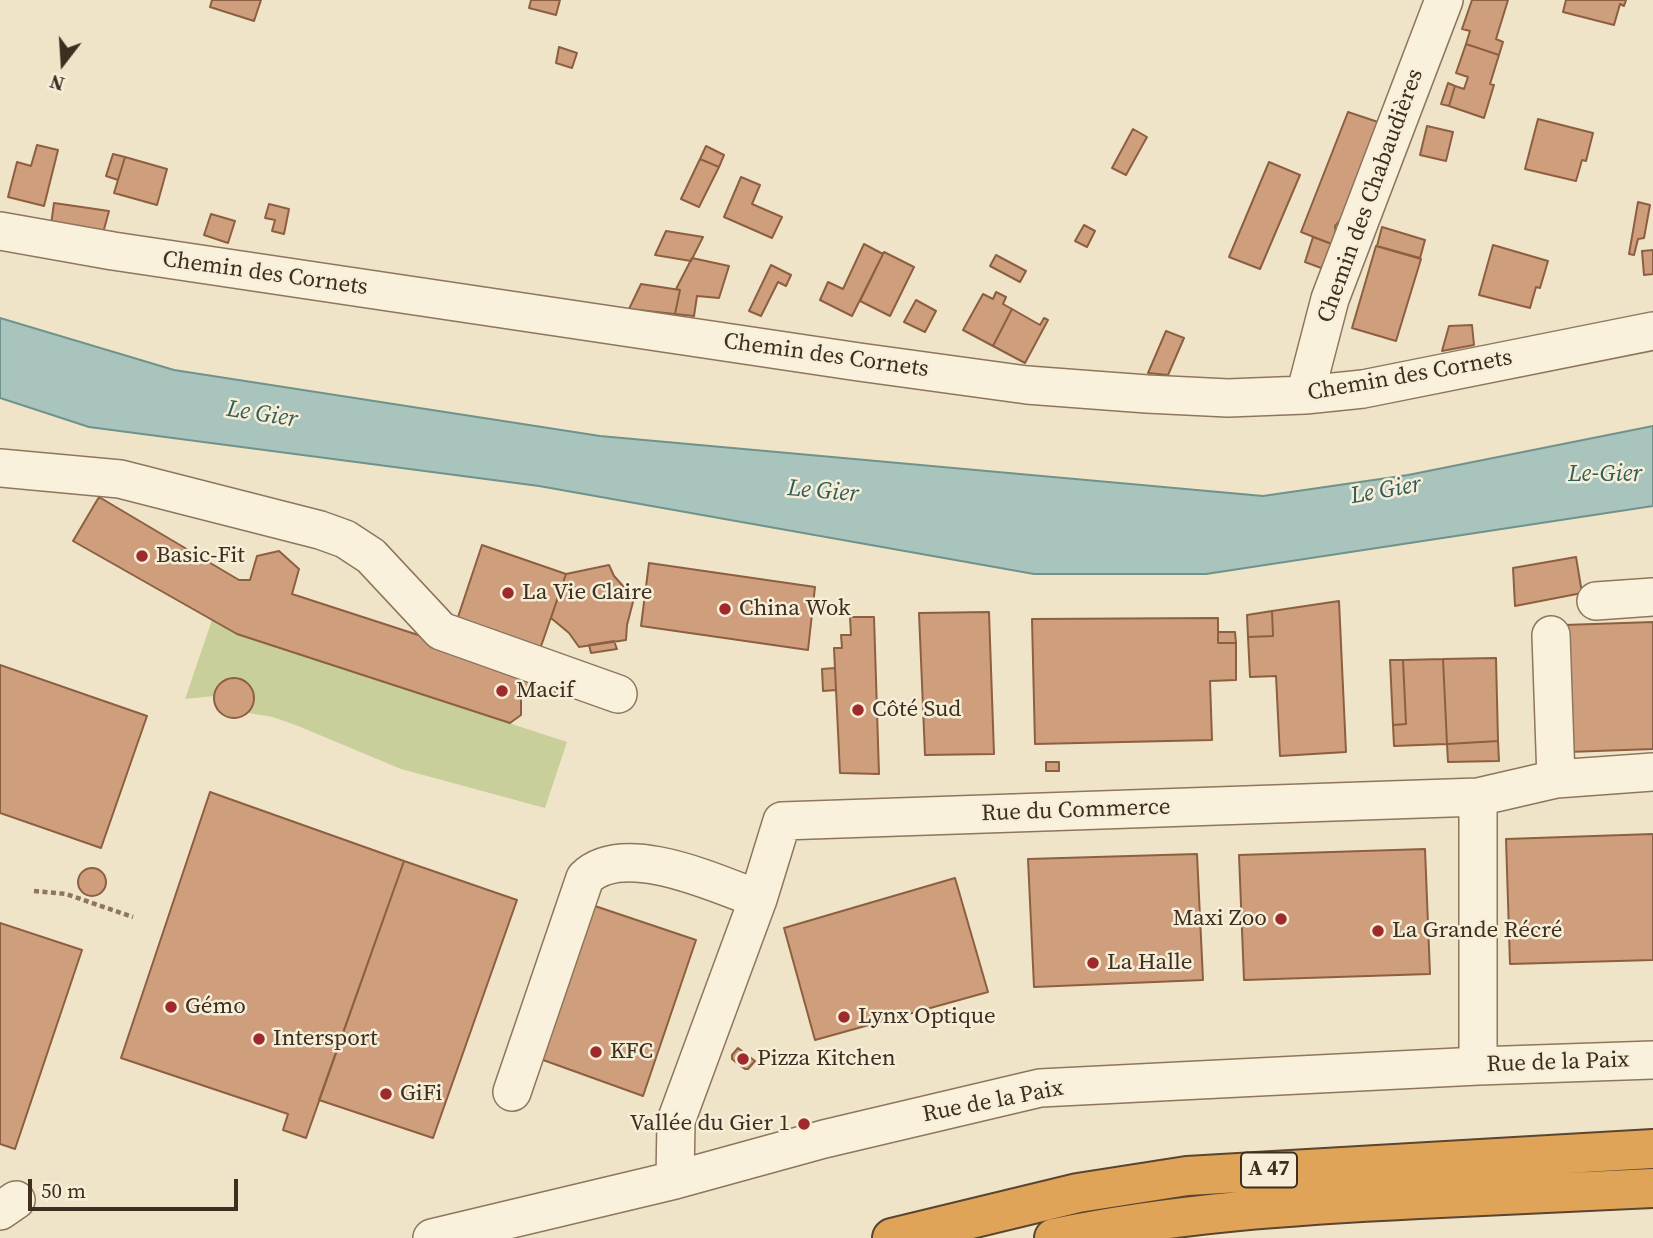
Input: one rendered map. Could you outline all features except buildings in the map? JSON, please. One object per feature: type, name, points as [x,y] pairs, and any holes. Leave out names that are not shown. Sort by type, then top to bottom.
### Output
[{"type":"highway","name":"A 47","points":[[892,1238],[1078,1193],[1187,1176],[1653,1149]]},
{"type":"highway","name":"A 47","points":[[1054,1238],[1201,1214],[1305,1205],[1653,1188]]},
{"type":"street","name":"Chemin des Chabaudières","points":[[1305,395],[1330,299],[1444,0]]},
{"type":"street","name":"Chemin des Cornets","points":[[0,230],[127,253],[859,362],[1027,385],[1086,390],[1228,398],[1305,395],[1363,389],[1653,331]]},
{"type":"street","points":[[0,468],[120,479],[320,530],[345,540],[371,556],[441,631],[618,694]]},
{"type":"street","points":[[1596,601],[1653,597]]},
{"type":"street","points":[[1551,635],[1556,779]]},
{"type":"street","points":[[1478,1066],[1478,797],[1556,779],[1653,772]]},
{"type":"street","name":"Rue du Commerce","points":[[675,1180],[676,1121],[758,900],[782,821],[1478,797]]},
{"type":"street","points":[[512,1093],[585,878],[594,869],[614,862],[680,869],[758,900]]},
{"type":"street","name":"Rue de la Paix","points":[[432,1238],[675,1180],[824,1139],[1040,1088],[1653,1060]]},
{"type":"path","points":[[34,891],[66,894],[133,916]]},
{"type":"green space","points":[[212,620],[237,634],[567,742],[545,808],[401,769],[298,726],[273,717],[248,713],[253,703],[253,694],[244,681],[228,680],[215,696],[185,699]]},
{"type":"water","points":[[0,318],[174,370],[600,436],[1263,496],[1408,475],[1653,426],[1653,506],[1206,574],[1034,574],[539,486],[89,427],[0,398]]},
{"type":"place","name":"Basic-Fit","points":[[142,556]]},
{"type":"place","name":"La Vie Claire","points":[[508,593]]},
{"type":"place","name":"China Wok","points":[[725,609]]},
{"type":"place","name":"Macif","points":[[502,691]]},
{"type":"place","name":"Côté Sud","points":[[858,710]]},
{"type":"place","name":"Maxi Zoo","points":[[1281,919]]},
{"type":"place","name":"La Grande Récré","points":[[1378,931]]},
{"type":"place","name":"La Halle","points":[[1093,963]]},
{"type":"place","name":"Gémo","points":[[171,1007]]},
{"type":"place","name":"Lynx Optique","points":[[844,1017]]},
{"type":"place","name":"Intersport","points":[[259,1039]]},
{"type":"place","name":"KFC","points":[[596,1052]]},
{"type":"place","name":"Pizza Kitchen","points":[[743,1059]]},
{"type":"place","name":"GiFi","points":[[386,1094]]},
{"type":"place","name":"Vallée du Gier 1","points":[[804,1124]]},
{"type":"water label","name":"Le Gier","points":[[262,415]]},
{"type":"water label","name":"Le-Gier","points":[[1605,475]]},
{"type":"water label","name":"Le Gier","points":[[1386,491]]},
{"type":"water label","name":"Le Gier","points":[[823,492]]}]
